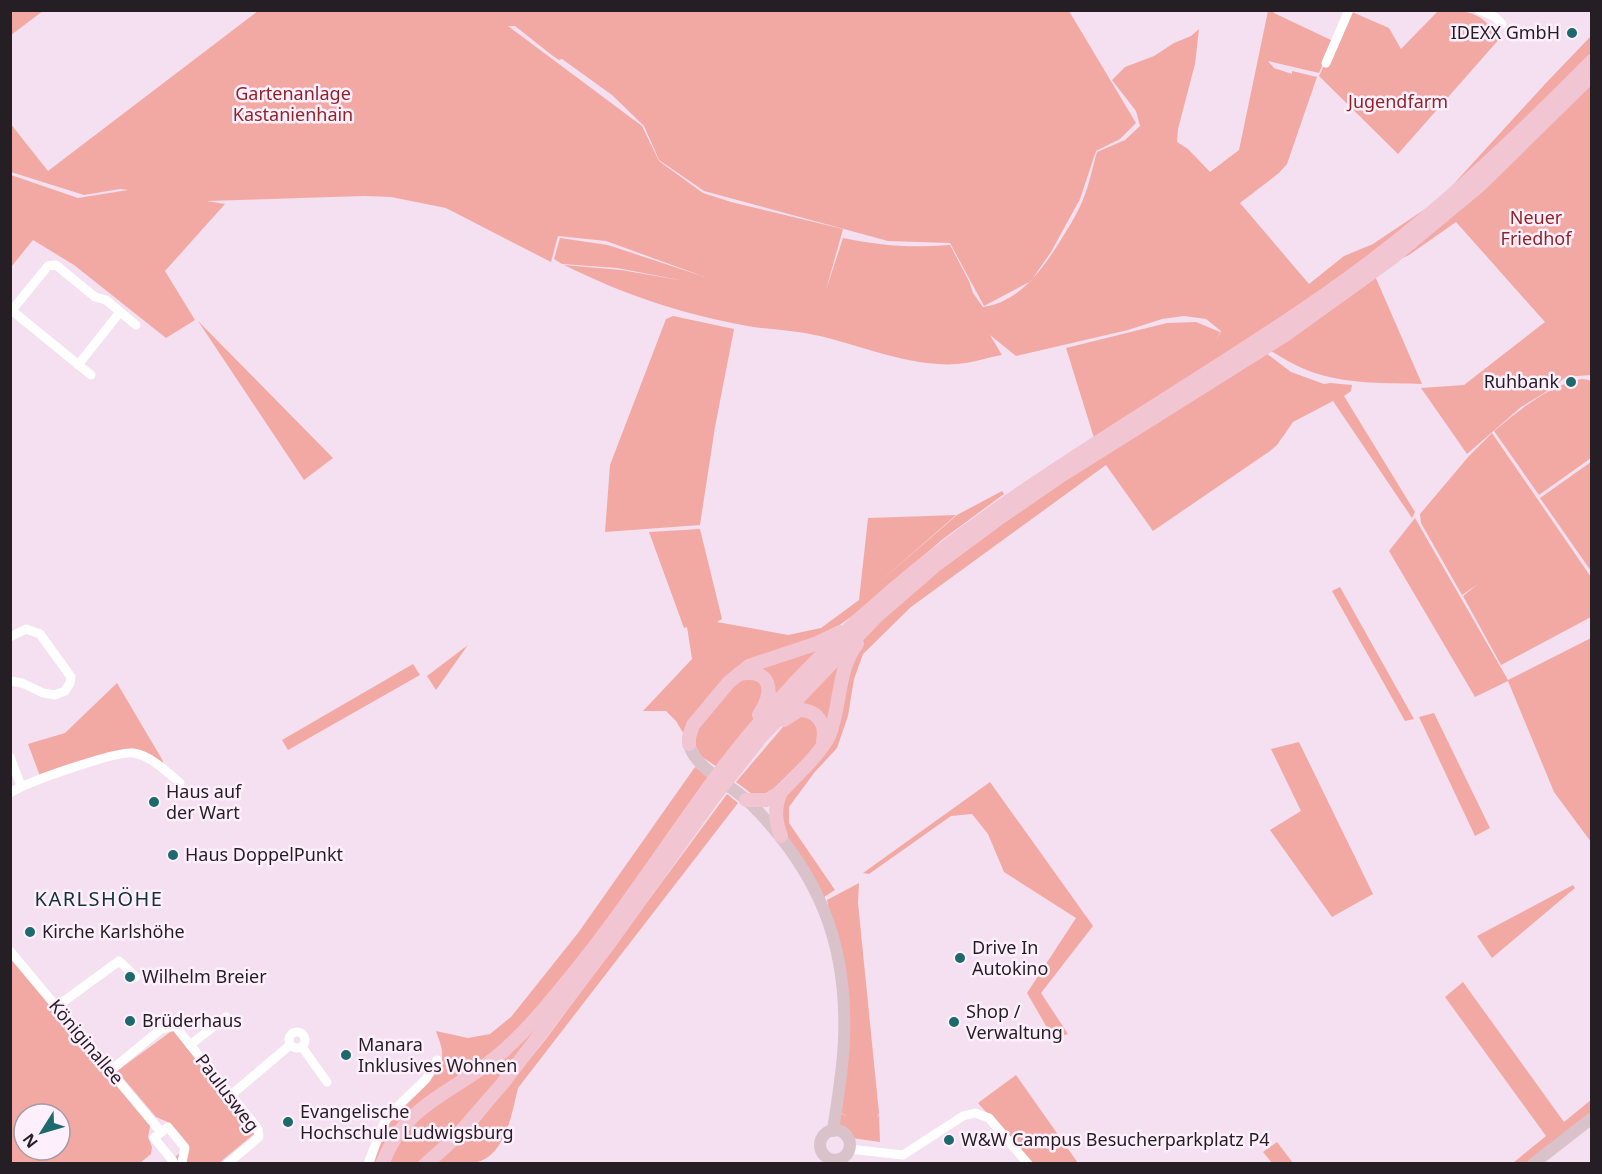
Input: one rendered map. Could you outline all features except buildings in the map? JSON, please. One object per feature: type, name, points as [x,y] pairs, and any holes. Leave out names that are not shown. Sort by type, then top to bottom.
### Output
[{"type":"highway","points":[[1282,331],[1434,211],[1528,126],[1592,61]]},
{"type":"highway","points":[[757,733],[877,616],[938,564],[1062,475],[1392,258],[1480,185],[1592,75]]},
{"type":"highway","points":[[382,1164],[395,1135],[414,1114],[494,1058],[520,1035],[560,991],[757,733],[851,626],[934,554],[991,512],[1065,462],[1232,363]]},
{"type":"highway","points":[[746,800],[767,800],[781,792],[828,739],[836,716],[845,669],[854,648],[877,616]]},
{"type":"highway","points":[[689,744],[693,725],[729,682],[749,666],[815,644],[851,626]]},
{"type":"highway","points":[[739,674],[756,673],[763,676],[767,684],[769,693],[767,702],[756,720],[757,733]]},
{"type":"highway","points":[[757,733],[772,731],[793,713],[805,710],[819,717],[823,726],[825,734],[821,748]]},
{"type":"highway","points":[[781,792],[775,813],[781,836]]},
{"type":"highway","points":[[426,1164],[479,1113],[503,1083],[611,940],[709,795]]},
{"type":"main road","points":[[689,744],[697,760],[746,800],[781,836],[796,857],[828,917],[840,966],[844,1010],[844,1040],[833,1131]]},
{"type":"main road","points":[[1533,1164],[1592,1119]]},
{"type":"main road","points":[[838,1131],[846,1136],[849,1149],[843,1158],[822,1160],[820,1143],[824,1134],[838,1131]]},
{"type":"street","points":[[1326,63],[1349,10]]},
{"type":"street","points":[[1479,10],[1495,17],[1502,24]]},
{"type":"street","points":[[92,375],[11,309],[48,266],[56,265],[95,297],[106,300],[136,325]]},
{"type":"street","points":[[78,365],[120,312]]},
{"type":"street","points":[[10,636],[26,629],[40,634],[71,677],[65,691],[55,695],[10,681]]},
{"type":"street","points":[[10,792],[21,786],[112,755],[127,753],[141,755],[180,783]]},
{"type":"street","points":[[10,757],[21,786]]},
{"type":"street","name":"Königinallee","points":[[10,951],[161,1132]]},
{"type":"street","points":[[56,1007],[119,961],[136,977]]},
{"type":"street","name":"Paulusweg","points":[[190,1045],[226,1017]]},
{"type":"street","name":"Paulusweg","points":[[111,1071],[161,1029],[175,1026],[258,1129],[259,1137],[227,1164]]},
{"type":"street","points":[[231,1095],[290,1045],[290,1036],[297,1032],[303,1035],[305,1038],[302,1047]]},
{"type":"street","points":[[290,1045],[295,1048],[302,1047]]},
{"type":"street","points":[[302,1047],[327,1082]]},
{"type":"street","points":[[368,1164],[384,1124],[396,1108],[426,1079],[437,1060]]},
{"type":"street","points":[[849,1149],[903,1155],[963,1116],[975,1113],[989,1118],[1028,1164]]},
{"type":"street","name":"Königinallee","points":[[168,1127],[186,1148],[177,1163],[154,1138],[168,1127]]},
{"type":"green space","points":[[11,10],[43,10],[43,11],[11,35]]},
{"type":"green space","name":"Gartenanlage Kastanienhain","points":[[258,11],[1069,11],[1136,123],[1120,139],[1096,151],[1080,199],[1051,252],[1033,278],[1052,254],[1077,212],[1087,190],[1097,152],[1125,140],[1140,126],[1136,111],[1112,80],[1125,67],[1154,56],[1174,43],[1191,36],[1199,29],[1195,64],[1178,129],[1177,142],[1188,149],[1210,172],[1239,150],[1268,11],[1274,11],[1333,41],[1319,73],[1268,61],[1274,68],[1292,74],[1292,71],[1317,77],[1287,164],[1279,173],[1240,203],[1309,284],[1344,256],[1373,244],[1440,199],[1591,36],[1591,61],[1383,253],[1094,438],[1066,348],[1167,323],[1196,322],[1220,332],[1216,341],[1221,331],[1206,319],[1184,316],[1162,319],[1128,330],[1016,356],[990,335],[1002,355],[966,363],[926,363],[824,337],[745,326],[670,307],[607,285],[564,265],[621,270],[685,281],[617,268],[562,264],[554,259],[560,238],[608,245],[705,277],[606,241],[558,236],[551,262],[446,208],[391,197],[207,201],[225,204],[165,271],[195,320],[166,338],[74,265],[33,240],[11,267],[11,175],[78,198],[128,190],[120,189],[84,195],[11,172],[10,123],[48,171]],"holes":[[[508,26],[515,26],[553,56],[559,60],[562,59],[612,95],[644,126],[659,160],[704,191],[888,241],[950,243],[984,306],[1029,282],[1008,299],[983,307],[973,293],[950,245],[896,246],[843,238],[826,290],[843,229],[703,193],[659,161],[642,126]]]},
{"type":"green space","name":"Jugendfarm","points":[[1350,11],[1389,28],[1401,49],[1438,11],[1474,14],[1501,37],[1398,154],[1319,76]]},
{"type":"green space","name":"Neuer Friedhof","points":[[1591,75],[1592,370],[1590,375],[1566,377],[1521,407],[1467,454],[1421,388],[1464,385],[1545,322],[1456,222],[1409,255],[1375,271]]},
{"type":"green space","points":[[1375,276],[1422,384],[1343,380],[1306,370],[1271,351]]},
{"type":"green space","points":[[673,316],[734,329],[715,427],[700,525],[605,532],[610,465],[666,319]]},
{"type":"green space","points":[[198,321],[333,458],[304,480]]},
{"type":"green space","points":[[1262,350],[1291,372],[1324,384],[1352,385],[1351,391],[1344,396],[1415,512],[1412,518],[1333,401],[1293,422],[1270,451],[1153,531],[1106,465],[911,607],[863,654],[854,679],[848,716],[837,748],[814,773],[789,807],[789,823],[835,890],[821,899],[796,857],[775,813],[778,800],[821,748],[854,648],[937,564]]},
{"type":"green space","points":[[1582,379],[1589,380],[1591,383],[1591,458],[1539,495],[1494,431],[1547,393]]},
{"type":"green space","points":[[1492,433],[1591,577],[1591,617],[1501,665],[1463,596],[1478,584],[1462,595],[1421,523],[1420,514],[1469,456]]},
{"type":"green space","points":[[1591,462],[1591,571],[1540,498]]},
{"type":"green space","points":[[1002,491],[1004,494],[943,539],[851,617],[825,635],[754,659],[685,736],[676,721],[666,711],[643,711],[692,659],[687,627],[684,628],[649,532],[700,529],[722,619],[717,622],[788,635],[821,628],[859,600],[868,518],[956,515],[876,585],[957,515]]},
{"type":"green space","points":[[1415,518],[1508,680],[1591,638],[1591,842],[1554,792],[1508,681],[1475,697],[1389,551]]},
{"type":"green space","points":[[1340,587],[1414,719],[1405,721],[1332,591]]},
{"type":"green space","points":[[468,645],[436,690],[427,676]]},
{"type":"green space","points":[[818,647],[812,660],[776,698],[771,679],[757,666]]},
{"type":"green space","points":[[849,650],[829,724],[818,710],[802,706],[808,692]]},
{"type":"green space","points":[[413,664],[420,675],[288,750],[282,740]]},
{"type":"green space","points":[[753,676],[765,688],[764,703],[750,726],[717,767],[701,756],[692,739],[699,724],[740,679]]},
{"type":"green space","points":[[117,683],[163,761],[162,766],[139,751],[40,776],[28,744],[65,733]]},
{"type":"green space","points":[[1434,713],[1490,828],[1475,836],[1419,717]]},
{"type":"green space","points":[[805,714],[817,720],[821,734],[815,748],[768,794],[752,794],[736,782],[788,721]]},
{"type":"green space","points":[[1299,742],[1373,894],[1332,917],[1270,830],[1301,811],[1271,749]]},
{"type":"green space","points":[[695,767],[710,778],[573,968],[500,1048],[410,1111],[378,1163],[374,1164],[386,1127],[427,1084],[440,1066],[442,1051],[436,1031],[468,1038],[490,1034],[511,1017],[578,933]]},
{"type":"green space","points":[[990,782],[1093,926],[1041,993],[1068,1034],[1053,1038],[1027,993],[1076,918],[1004,872],[988,834],[972,814],[951,816],[869,874],[863,873]]},
{"type":"green space","points":[[727,794],[738,803],[518,1088],[510,1122],[500,1144],[493,1153],[484,1160],[473,1163],[436,1164],[478,1123],[546,1039]]},
{"type":"green space","points":[[859,883],[858,903],[880,1142],[852,1138],[837,1124],[839,1112],[847,1117],[839,1111],[847,990],[827,900]]},
{"type":"green space","points":[[1573,885],[1575,888],[1492,958],[1477,936]]},
{"type":"green space","points":[[10,952],[151,1122],[148,1137],[152,1147],[151,1154],[140,1163],[11,1163]]},
{"type":"green space","points":[[1463,982],[1564,1122],[1591,1100],[1591,1118],[1533,1163],[1513,1163],[1546,1136],[1445,997]]},
{"type":"green space","points":[[558,1004],[500,1079],[451,1135],[417,1163],[388,1164],[400,1137],[419,1117],[507,1057]]},
{"type":"green space","points":[[173,1030],[254,1134],[219,1163],[168,1163],[189,1145],[170,1123],[156,1117],[117,1071]]},
{"type":"green space","points":[[1016,1075],[1078,1163],[1031,1163],[978,1103]]},
{"type":"green space","points":[[1277,1142],[1293,1163],[1272,1163],[1263,1152]]},
{"type":"place","name":"IDEXX GmbH","points":[[1572,33]]},
{"type":"place","name":"Ruhbank","points":[[1571,382]]},
{"type":"place","name":"Haus auf der Wart","points":[[154,802]]},
{"type":"place","name":"Haus DoppelPunkt","points":[[173,855]]},
{"type":"place","name":"Kirche Karlshöhe","points":[[30,932]]},
{"type":"place","name":"Drive In Autokino","points":[[960,958]]},
{"type":"place","name":"Wilhelm Breier","points":[[130,977]]},
{"type":"place","name":"Brüderhaus","points":[[130,1021]]},
{"type":"place","name":"Shop / Verwaltung","points":[[954,1022]]},
{"type":"place","name":"Manara Inklusives Wohnen","points":[[346,1055]]},
{"type":"place","name":"Evangelische Hochschule Ludwigsburg","points":[[288,1122]]},
{"type":"place","name":"W&W Campus Besucherparkplatz P4","points":[[949,1140]]},
{"type":"district","name":"KARLSHÖHE","points":[[99,899]]}]
